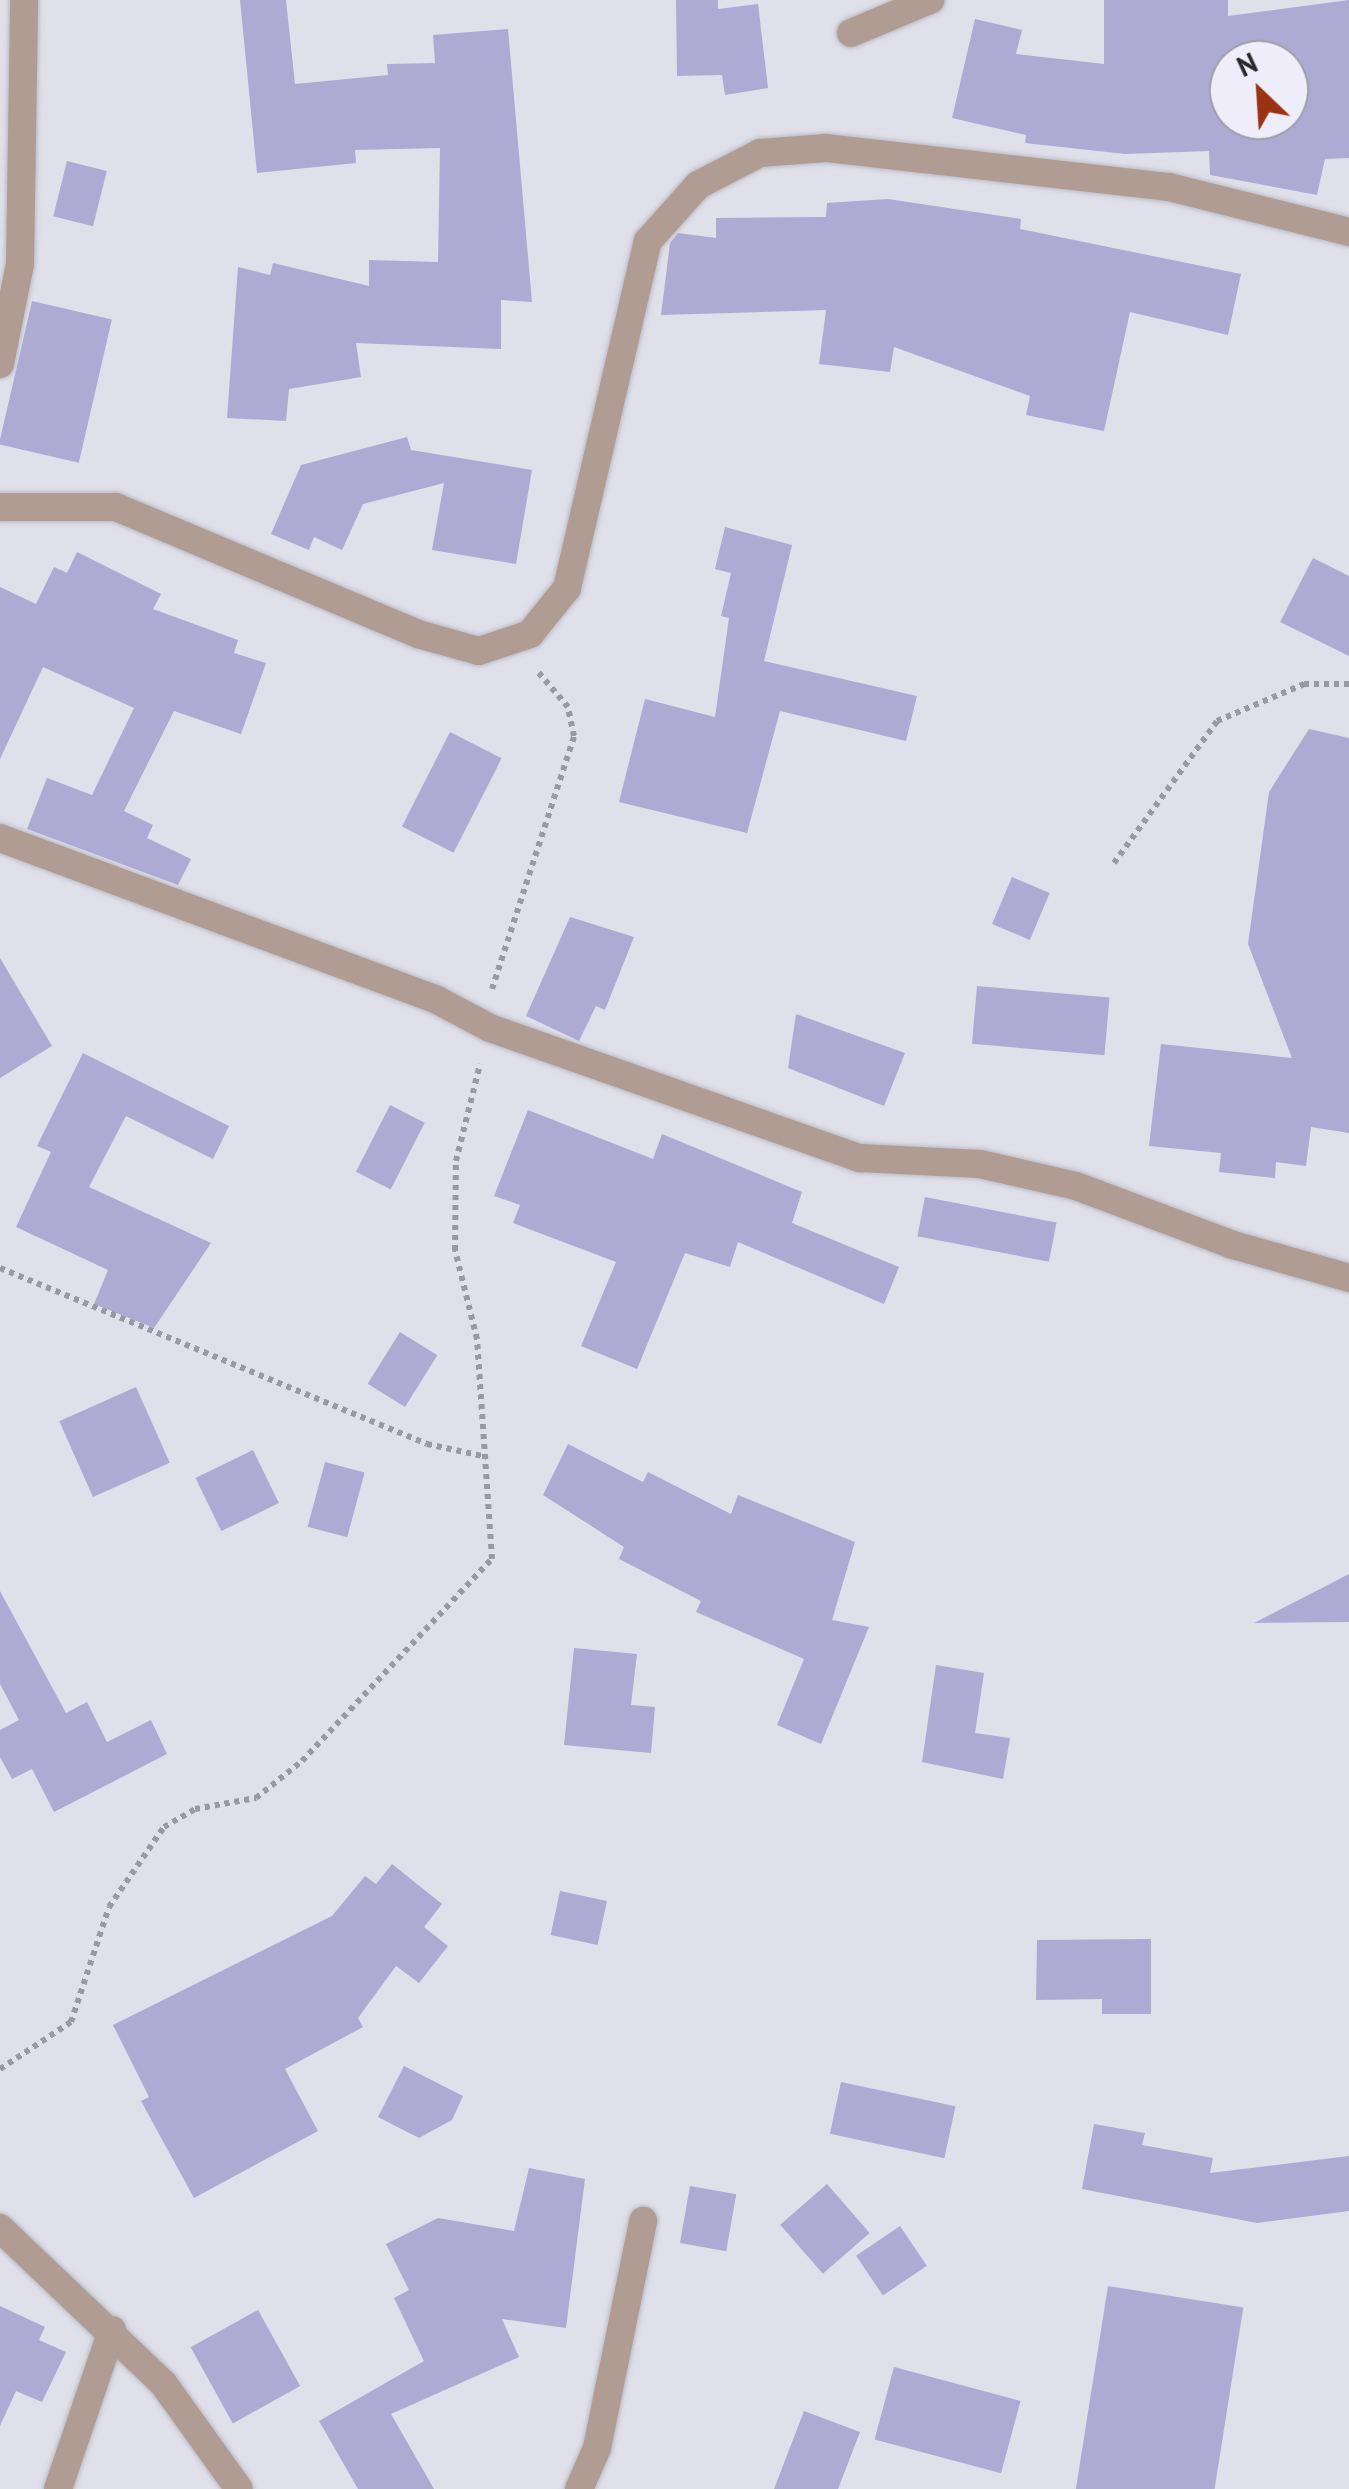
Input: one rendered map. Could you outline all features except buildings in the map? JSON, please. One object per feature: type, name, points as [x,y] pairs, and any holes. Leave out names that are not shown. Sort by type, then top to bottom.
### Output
[{"type":"street","points":[[0,364],[20,264],[24,0]]},
{"type":"street","points":[[851,32],[930,0]]},
{"type":"street","points":[[0,507],[116,507],[418,634],[479,651],[510,644],[553,614],[567,588],[648,241],[698,186],[760,153],[826,148],[1169,187],[1349,232]]},
{"type":"street","points":[[0,838],[486,1026],[860,1158],[980,1164],[1076,1186],[1230,1244],[1349,1278]]},
{"type":"street","points":[[579,2489],[597,2448],[642,2221]]},
{"type":"street","points":[[0,2228],[112,2330],[163,2384],[240,2489]]},
{"type":"street","points":[[58,2489],[112,2330]]},
{"type":"path","points":[[0,2069],[70,2022],[109,1907],[130,1865],[164,1827],[195,1810],[256,1798],[302,1762],[492,1559],[477,1339],[455,1250],[456,1161],[486,1026],[574,736],[568,708],[510,644]]},
{"type":"path","points":[[1114,863],[1217,721],[1304,684],[1349,684]]},
{"type":"path","points":[[0,1268],[427,1444],[486,1456]]}]
